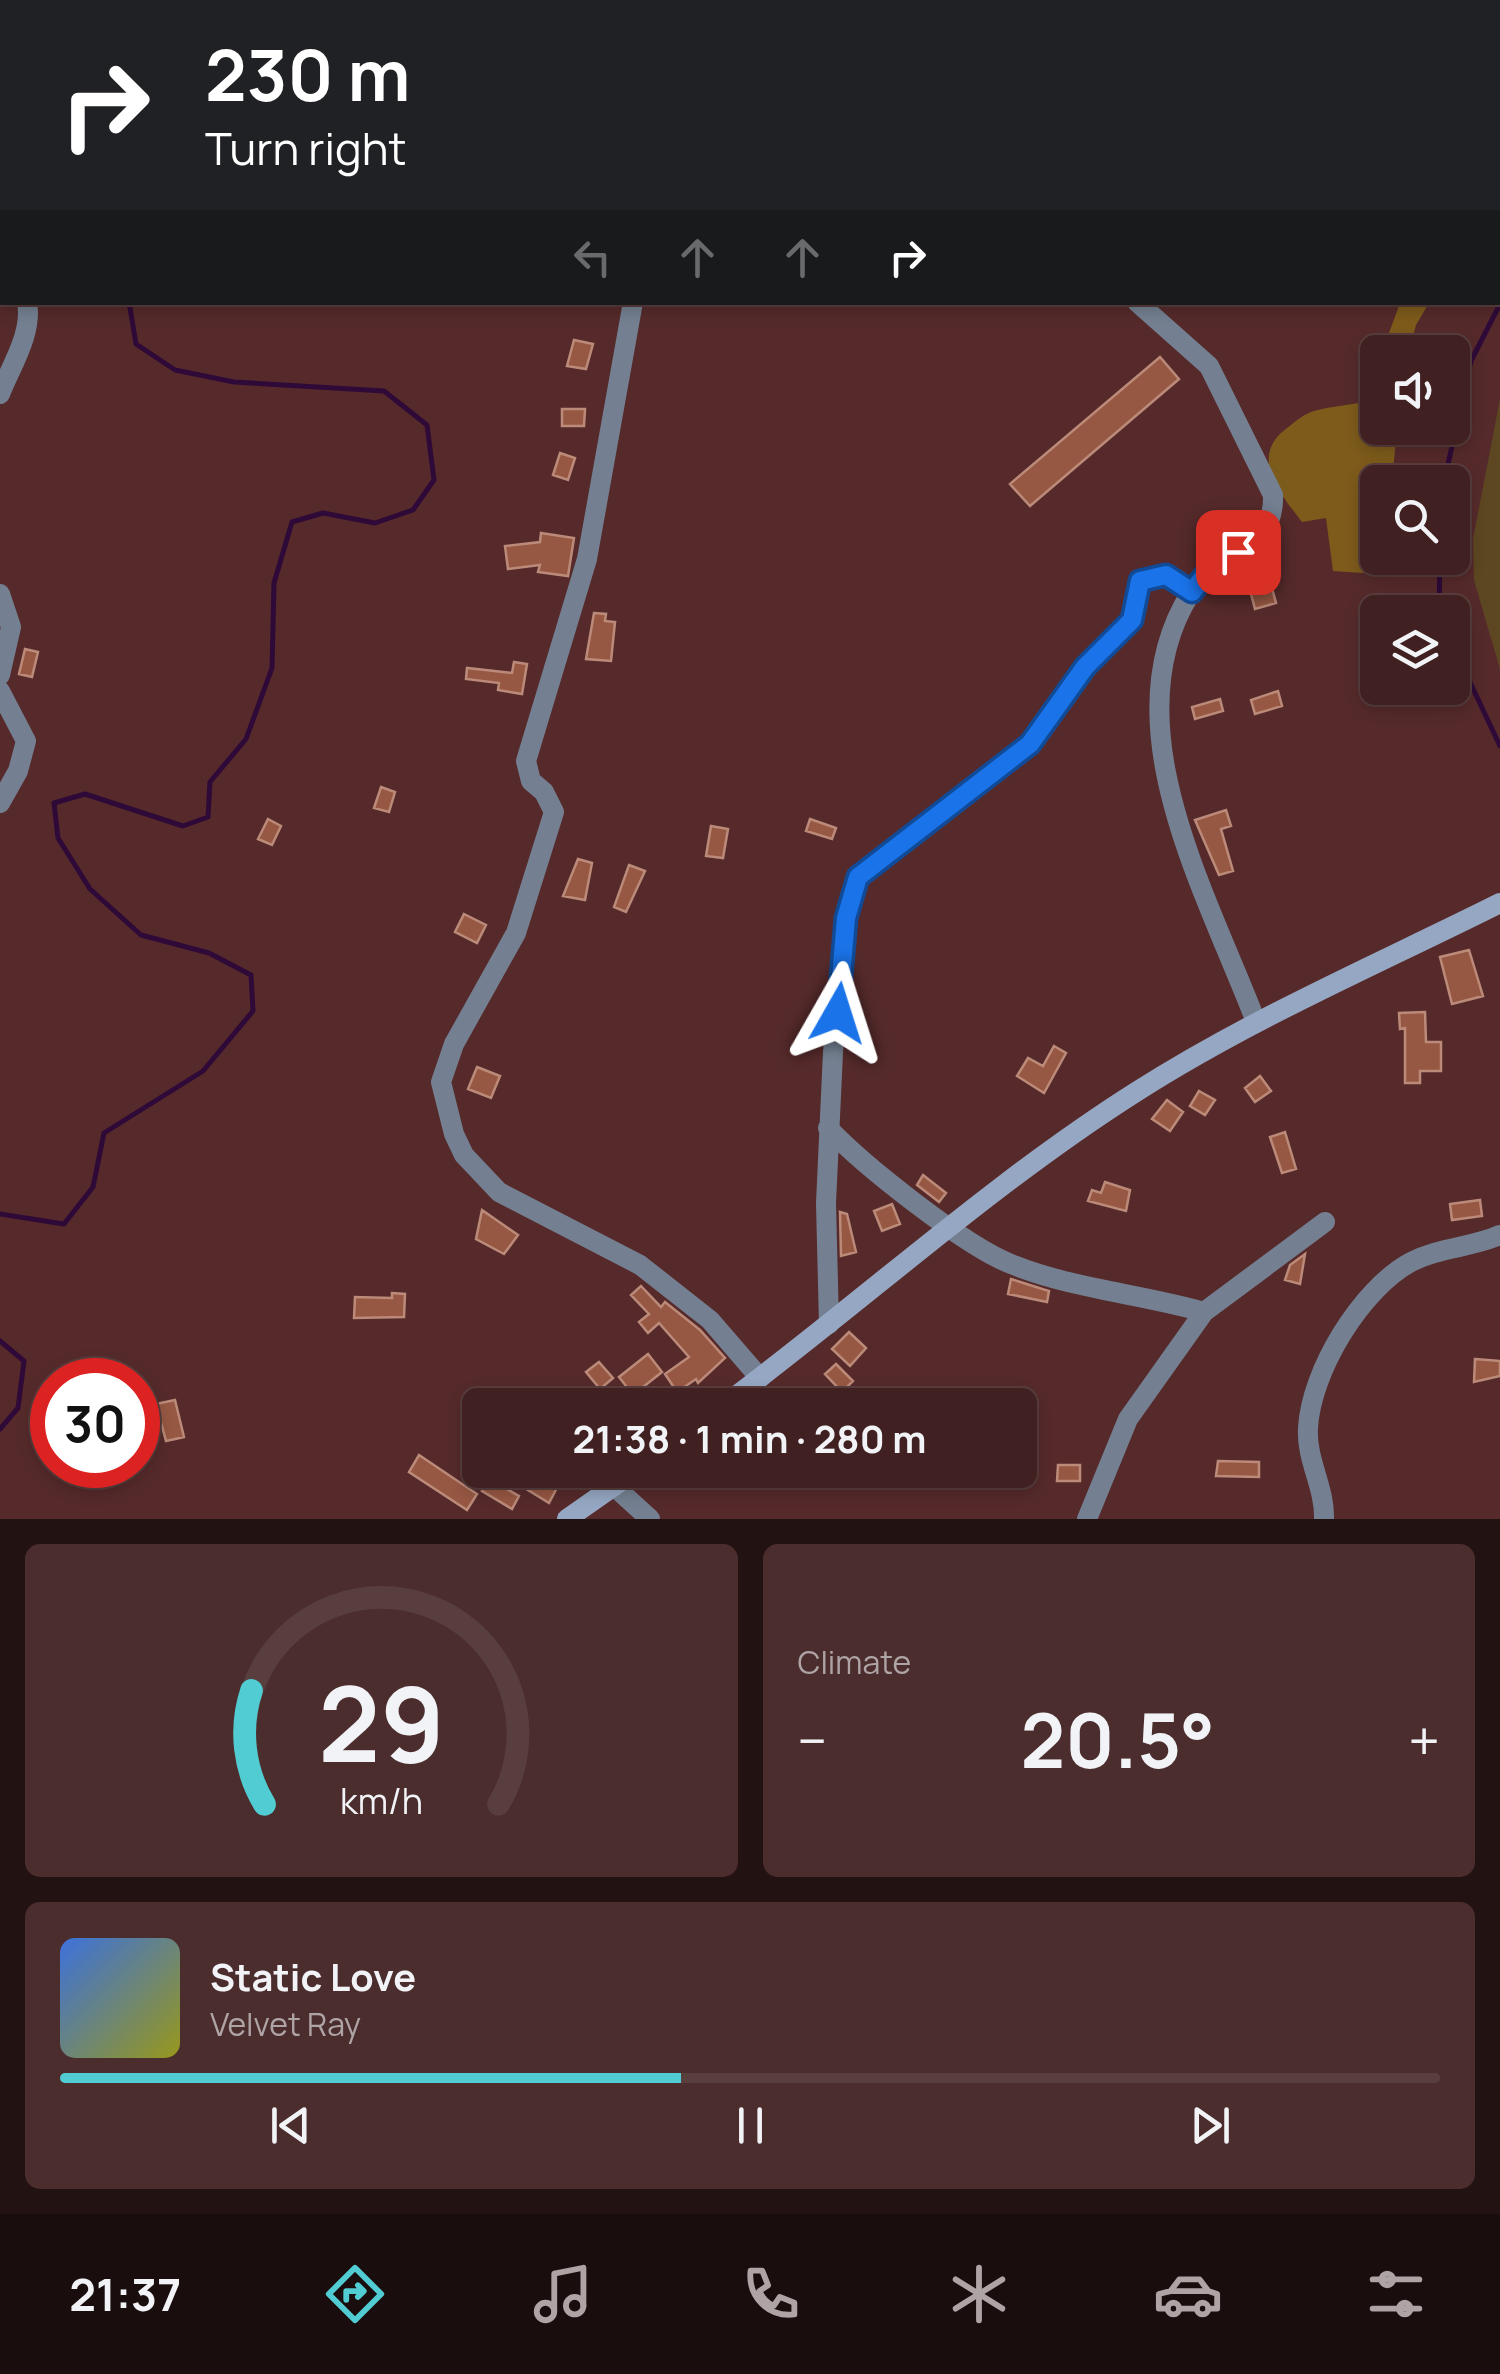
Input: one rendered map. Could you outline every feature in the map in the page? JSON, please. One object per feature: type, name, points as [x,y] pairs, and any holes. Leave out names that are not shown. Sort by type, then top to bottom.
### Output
[{"type":"main road","points":[[747,1388],[1040,1156],[1135,1092],[1256,1022],[1500,902]]},
{"type":"main road","points":[[567,1519],[612,1488]]},
{"type":"street","points":[[0,394],[19,352],[28,305]]},
{"type":"street","points":[[632,305],[587,558],[526,761],[531,781],[544,792],[554,812],[548,843],[516,932],[454,1044],[440,1082],[464,1155],[499,1192],[640,1265],[710,1320],[760,1378]]},
{"type":"street","points":[[1140,305],[1210,366],[1273,495],[1274,516],[1266,534],[1209,570],[1192,592],[1163,655],[1156,699],[1172,799],[1256,1022]]},
{"type":"street","points":[[829,1324],[828,1128],[846,918],[858,877],[1030,744],[1085,667],[1132,620],[1140,581],[1166,575],[1192,592]]},
{"type":"street","points":[[0,594],[11,627],[0,676]]},
{"type":"street","points":[[0,690],[26,741],[18,771],[0,803]]},
{"type":"street","points":[[828,1128],[854,1156],[982,1249],[1036,1273],[1204,1312]]},
{"type":"street","points":[[1087,1519],[1128,1418],[1204,1312],[1326,1222]]},
{"type":"street","points":[[1324,1519],[1324,1499],[1308,1451],[1308,1426],[1318,1389],[1346,1326],[1366,1297],[1408,1263],[1439,1250],[1476,1246],[1500,1235]]},
{"type":"street","points":[[617,1488],[650,1519]]},
{"type":"shaded area","points":[[1399,305],[1428,305],[1413,335],[1388,335]]},
{"type":"shaded area","points":[[1500,399],[1500,669],[1474,580],[1473,539]]},
{"type":"shaded area","points":[[1360,403],[1360,445],[1395,445],[1394,465],[1360,465],[1360,573],[1333,571],[1326,518],[1302,522],[1277,487],[1269,463],[1276,439],[1307,414]]},
{"type":"building","points":[[574,340],[593,344],[586,369],[567,366]]},
{"type":"building","points":[[1160,357],[1179,379],[1030,506],[1010,484]]},
{"type":"building","points":[[562,409],[585,409],[584,426],[562,426]]},
{"type":"building","points":[[560,453],[575,458],[568,480],[553,475]]},
{"type":"building","points":[[541,533],[574,538],[568,576],[538,572],[540,565],[508,569],[505,546],[540,542]]},
{"type":"building","points":[[1272,588],[1276,603],[1255,609],[1251,594]]},
{"type":"building","points":[[594,613],[606,614],[605,621],[615,622],[611,661],[586,659]]},
{"type":"building","points":[[25,649],[38,652],[32,677],[19,674]]},
{"type":"building","points":[[514,662],[527,664],[522,694],[498,690],[499,683],[466,679],[467,668],[512,673]]},
{"type":"building","points":[[1278,691],[1282,706],[1255,714],[1251,700]]},
{"type":"building","points":[[1220,699],[1223,711],[1195,719],[1192,707]]},
{"type":"building","points":[[381,787],[395,792],[389,812],[374,808]]},
{"type":"building","points":[[1226,810],[1231,826],[1221,829],[1233,871],[1219,875],[1195,820]]},
{"type":"building","points":[[268,819],[281,826],[272,845],[258,839]]},
{"type":"building","points":[[810,819],[836,828],[832,839],[806,831]]},
{"type":"building","points":[[711,826],[728,829],[723,858],[706,856]]},
{"type":"building","points":[[578,859],[592,863],[585,900],[563,896]]},
{"type":"building","points":[[629,865],[645,871],[626,912],[614,907]]},
{"type":"building","points":[[464,914],[486,925],[477,943],[455,932]]},
{"type":"building","points":[[1469,950],[1483,996],[1452,1004],[1440,957]]},
{"type":"building","points":[[1425,1012],[1426,1042],[1441,1042],[1441,1071],[1420,1071],[1420,1083],[1405,1083],[1405,1028],[1400,1029],[1399,1013]]},
{"type":"building","points":[[1054,1046],[1066,1053],[1044,1093],[1017,1076],[1028,1058],[1043,1066]]},
{"type":"building","points":[[477,1067],[500,1076],[491,1098],[468,1089]]},
{"type":"building","points":[[1260,1076],[1271,1091],[1255,1102],[1245,1088]]},
{"type":"building","points":[[1199,1091],[1215,1100],[1205,1115],[1190,1106]]},
{"type":"building","points":[[1167,1100],[1183,1112],[1170,1131],[1152,1119]]},
{"type":"building","points":[[1285,1132],[1296,1169],[1282,1173],[1270,1137]]},
{"type":"building","points":[[923,1175],[946,1193],[939,1202],[917,1185]]},
{"type":"building","points":[[1105,1182],[1130,1190],[1126,1211],[1088,1201],[1092,1190],[1101,1193]]},
{"type":"building","points":[[1480,1200],[1482,1216],[1452,1220],[1450,1204]]},
{"type":"building","points":[[892,1204],[900,1224],[882,1231],[874,1211]]},
{"type":"building","points":[[482,1210],[518,1235],[504,1254],[476,1239]]},
{"type":"building","points":[[840,1212],[847,1214],[856,1252],[841,1256]]},
{"type":"building","points":[[1305,1254],[1300,1284],[1285,1280],[1290,1265]]},
{"type":"building","points":[[1011,1279],[1049,1291],[1047,1302],[1008,1294]]},
{"type":"building","points":[[641,1286],[661,1307],[665,1302],[700,1330],[725,1358],[698,1383],[696,1379],[683,1388],[674,1388],[665,1374],[689,1357],[659,1323],[648,1333],[639,1322],[649,1314],[631,1295]]},
{"type":"building","points":[[392,1293],[405,1294],[404,1317],[354,1318],[355,1297],[392,1298]]},
{"type":"building","points":[[849,1332],[866,1348],[850,1366],[832,1349]]},
{"type":"building","points":[[648,1354],[662,1372],[642,1388],[628,1388],[619,1377]]},
{"type":"building","points":[[1475,1359],[1500,1361],[1500,1376],[1474,1382]]},
{"type":"building","points":[[599,1362],[613,1378],[599,1388],[586,1372]]},
{"type":"building","points":[[836,1364],[853,1381],[846,1388],[838,1388],[825,1374]]},
{"type":"building","points":[[175,1400],[184,1437],[166,1441],[160,1403]]},
{"type":"building","points":[[419,1455],[462,1484],[462,1488],[477,1494],[467,1510],[409,1472]]},
{"type":"building","points":[[1218,1461],[1259,1462],[1259,1477],[1216,1476]]},
{"type":"building","points":[[1058,1465],[1080,1465],[1080,1481],[1057,1481]]},
{"type":"building","points":[[505,1488],[519,1496],[512,1509],[482,1491]]},
{"type":"building","points":[[525,1488],[557,1488],[549,1503]]},
{"type":"waterway","points":[[0,1214],[64,1224],[93,1187],[104,1133],[203,1071],[253,1011],[251,975],[209,953],[141,935],[90,889],[58,838],[54,803],[85,794],[183,826],[208,817],[210,782],[246,739],[272,668],[274,583],[292,522],[323,513],[375,523],[413,510],[434,480],[427,425],[384,391],[234,382],[175,370],[136,344],[130,305]]},
{"type":"waterway","points":[[1448,465],[1471,361],[1499,305]]},
{"type":"waterway","points":[[1439,595],[1440,575]]},
{"type":"waterway","points":[[1470,682],[1500,746]]},
{"type":"waterway","points":[[0,1341],[24,1361],[18,1408],[0,1429]]},
{"type":"route","points":[[838,1013],[846,918],[858,877],[1030,744],[1085,667],[1132,620],[1140,581],[1166,575],[1192,592],[1209,570],[1238,552]]}]
